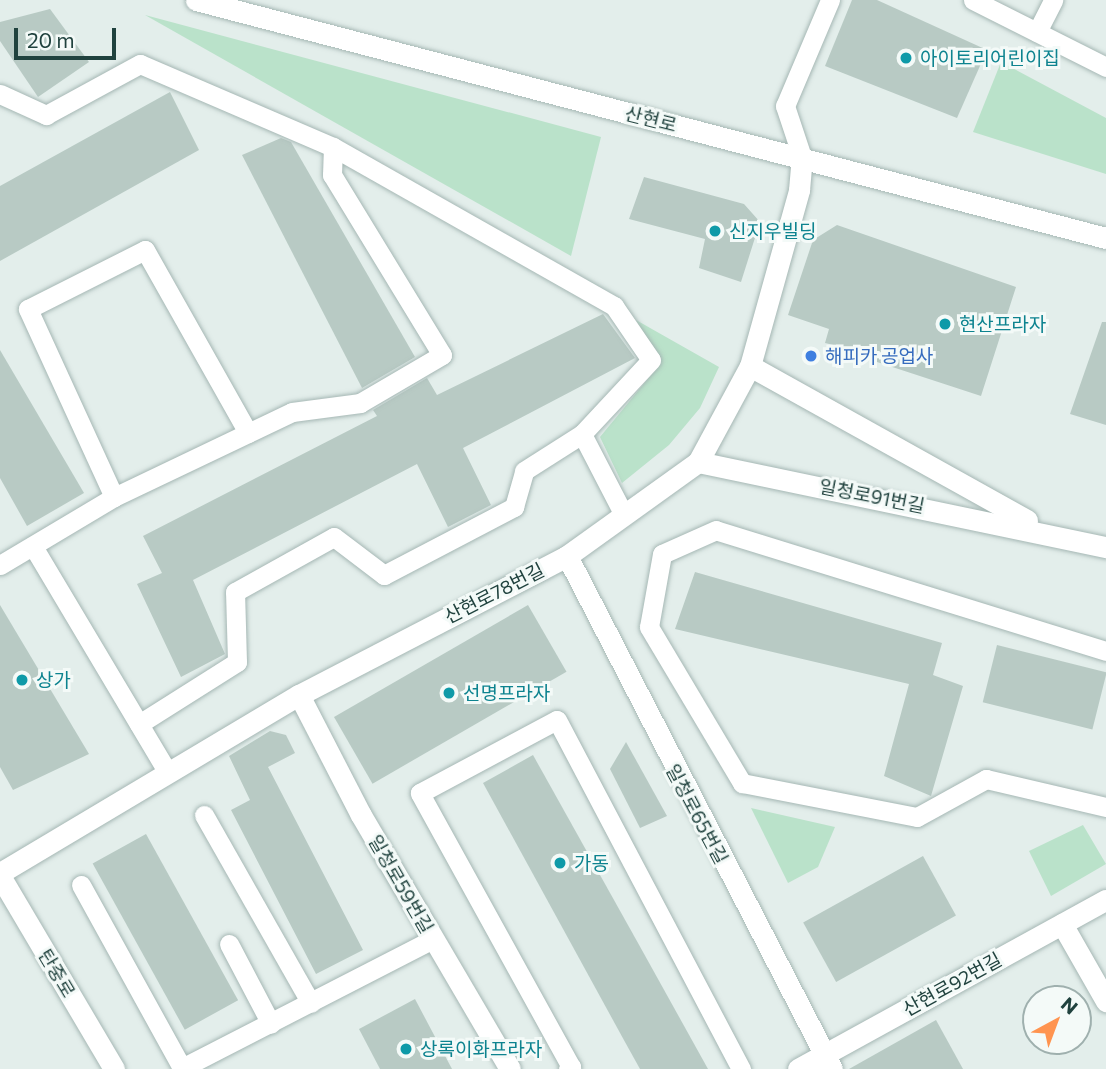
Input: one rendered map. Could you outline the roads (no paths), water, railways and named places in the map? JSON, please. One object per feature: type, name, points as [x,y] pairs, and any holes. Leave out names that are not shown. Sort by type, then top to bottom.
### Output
[{"type":"street","name":"산현로","points":[[197,0],[1106,238]]},
{"type":"street","name":"산현로78번길","points":[[0,875],[299,695],[567,556],[698,462],[750,366],[799,190],[802,157]]},
{"type":"street","name":"일청로91번길","points":[[750,366],[1047,531]]},
{"type":"street","name":"일청로91번길","points":[[698,462],[1047,531],[1106,547]]},
{"type":"street","name":"일청로65번길","points":[[567,556],[828,1062]]},
{"type":"street","name":"일청로59번길","points":[[299,695],[433,939],[510,1069]]},
{"type":"street","name":"탄중로","points":[[0,875],[114,1069]]},
{"type":"street","name":"산현로92번길","points":[[798,1069],[828,1062],[1106,900]]},
{"type":"street","points":[[1062,924],[1106,1001]]},
{"type":"lane","points":[[802,157],[785,106],[831,0]]},
{"type":"lane","points":[[973,0],[1106,67]]},
{"type":"lane","points":[[1037,32],[1053,0]]},
{"type":"lane","points":[[0,94],[46,114],[140,64],[332,147],[614,306],[651,360],[582,433],[524,471],[514,507],[384,575],[334,537],[234,592],[237,662],[139,724]]},
{"type":"lane","points":[[0,565],[34,548],[114,498],[292,412],[360,403],[442,355],[332,175],[332,147]]},
{"type":"lane","points":[[114,498],[28,309],[145,250],[248,433]]},
{"type":"lane","points":[[582,433],[624,515]]},
{"type":"lane","points":[[1106,651],[716,530],[662,554],[649,627],[741,783],[917,817],[986,779],[1106,807]]},
{"type":"lane","points":[[34,548],[168,773]]},
{"type":"lane","points":[[568,1069],[572,1067],[420,793],[557,720],[741,1069]]},
{"type":"lane","points":[[204,815],[311,1003]]},
{"type":"lane","points":[[81,885],[182,1068],[433,939]]},
{"type":"lane","points":[[229,944],[271,1024]]},
{"type":"place","name":"아이토리어린이집","points":[[906,58]]},
{"type":"place","name":"신지우빌딩","points":[[715,231]]},
{"type":"place","name":"현산프라자","points":[[945,324]]},
{"type":"place","name":"해피카 공업사","points":[[811,356]]},
{"type":"place","name":"상가","points":[[22,680]]},
{"type":"place","name":"선명프라자","points":[[449,693]]},
{"type":"place","name":"가동","points":[[560,863]]},
{"type":"place","name":"상록이화프라자","points":[[406,1049]]}]
